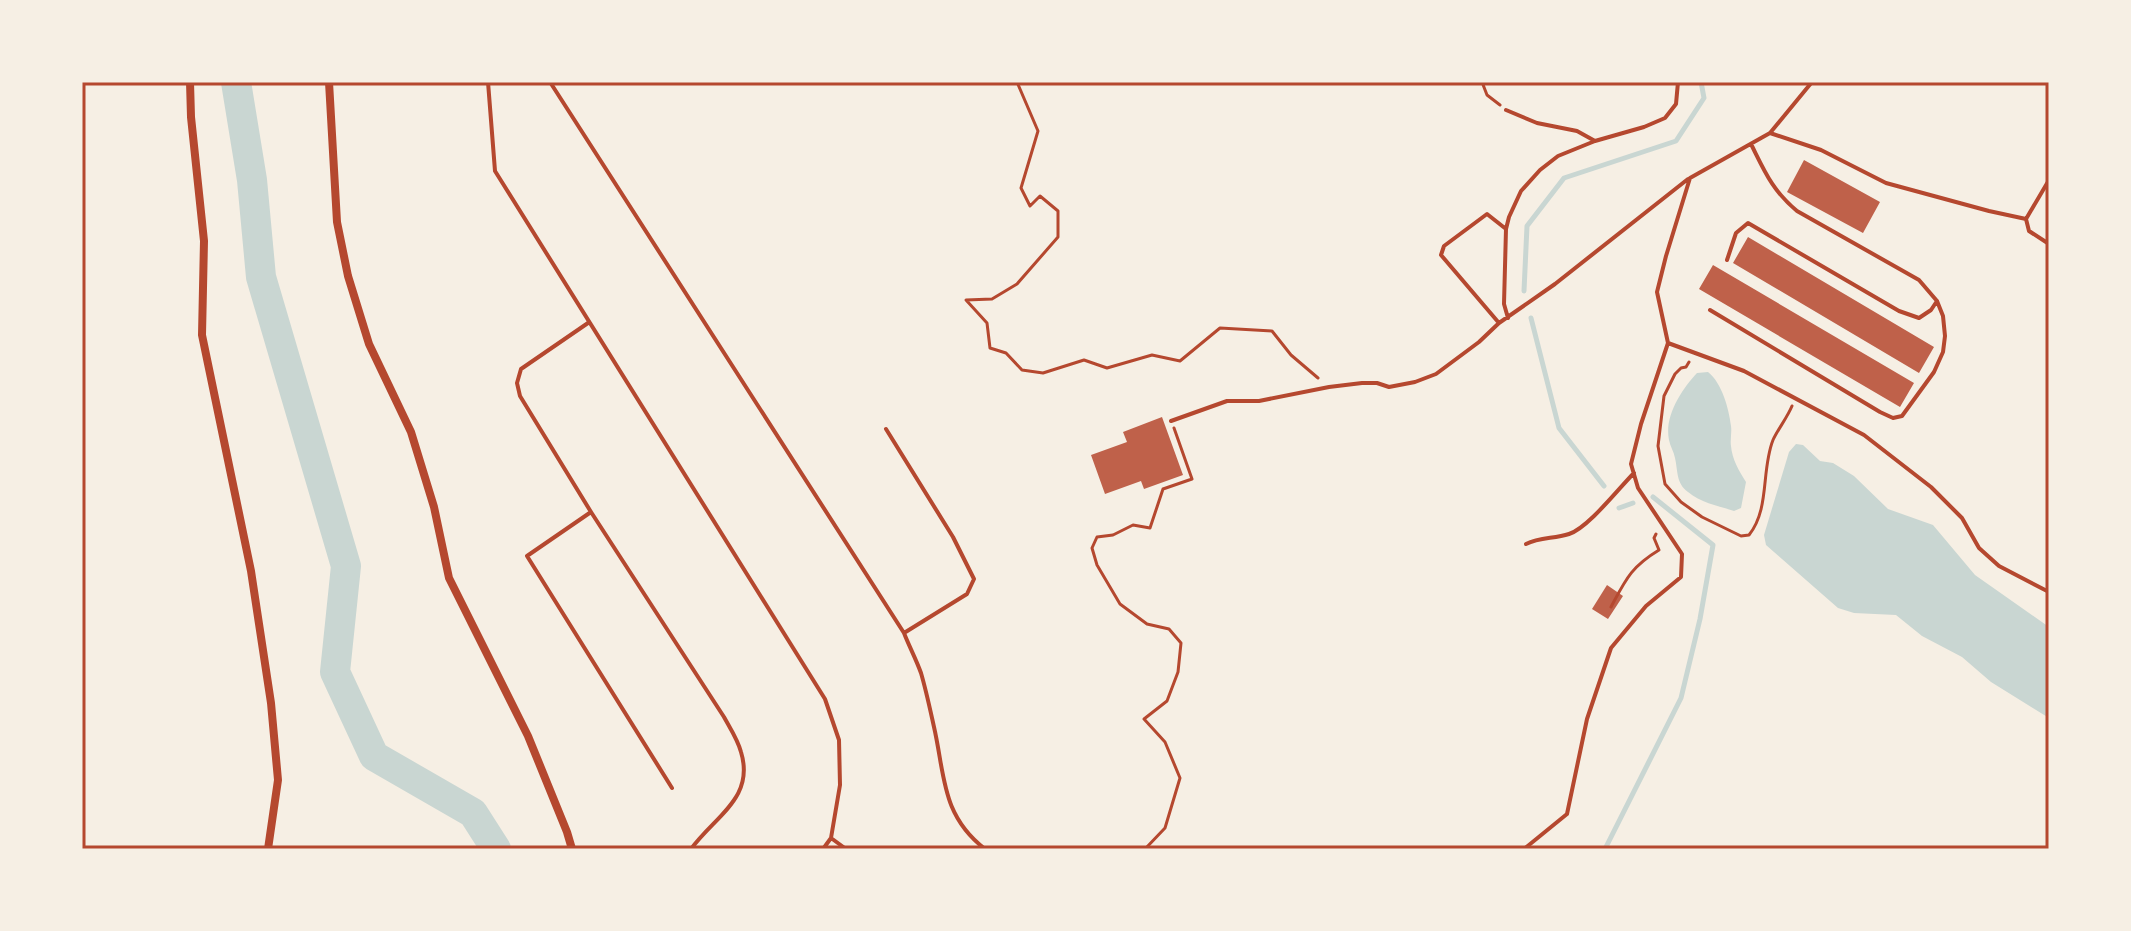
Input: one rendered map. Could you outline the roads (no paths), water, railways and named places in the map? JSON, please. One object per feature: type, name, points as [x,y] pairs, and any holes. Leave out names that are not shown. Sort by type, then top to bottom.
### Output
[{"type":"street","points":[[190,82],[204,241],[202,335],[251,571],[271,703],[278,780],[268,849]]},
{"type":"street","points":[[329,82],[337,222],[348,276],[369,344],[411,432],[434,507],[449,578],[528,736],[572,849]]},
{"type":"lane","points":[[488,82],[495,171],[825,699],[839,740],[840,785],[831,838],[823,849]]},
{"type":"lane","points":[[550,82],[904,633],[921,673],[935,730],[945,794],[957,818],[985,849]]},
{"type":"lane","points":[[1508,318],[1504,304],[1506,229],[1521,191],[1558,156],[1665,118],[1676,104],[1678,82]]},
{"type":"lane","points":[[1171,421],[1227,401],[1259,401],[1362,383],[1389,387],[1436,374],[1690,178],[1770,133],[1812,82]]},
{"type":"lane","points":[[1506,110],[1537,123],[1577,131],[1595,141]]},
{"type":"lane","points":[[1770,133],[1821,150],[1886,183],[2026,219]]},
{"type":"lane","points":[[1710,310],[1893,418],[1902,416],[1934,372],[1943,352],[1943,316],[1937,301],[1919,280],[1797,211],[1780,197],[1751,144]]},
{"type":"lane","points":[[1524,849],[1567,814],[1587,719],[1611,648],[1646,606],[1681,577],[1682,554],[1638,488],[1631,464],[1668,343],[1657,292],[1690,178]]},
{"type":"lane","points":[[2049,180],[2026,219],[2029,231],[2049,244]]},
{"type":"lane","points":[[1499,323],[1441,255],[1444,246],[1487,214],[1506,229]]},
{"type":"lane","points":[[1727,260],[1736,233],[1748,223],[1899,311],[1919,318],[1931,310],[1937,301]]},
{"type":"lane","points":[[588,323],[521,369],[517,383],[520,396],[724,717],[741,750],[745,775],[740,792],[691,849]]},
{"type":"lane","points":[[1668,343],[1744,371],[1864,435],[1931,487],[1962,518],[1979,548],[1999,566],[2049,592]]},
{"type":"lane","points":[[886,429],[953,537],[974,579],[967,594],[904,633]]},
{"type":"lane","points":[[1526,544],[1536,539],[1571,534],[1587,522],[1634,473]]},
{"type":"lane","points":[[591,512],[527,556],[672,788]]},
{"type":"lane","points":[[831,838],[846,849]]},
{"type":"waterway","points":[[236,82],[252,180],[261,277],[346,566],[335,672],[374,756],[473,813],[496,849]]},
{"type":"waterway","points":[[1524,291],[1527,226],[1564,178],[1676,141],[1704,98],[1701,82]]},
{"type":"waterway","points":[[1531,318],[1559,428],[1604,486]]},
{"type":"waterway","points":[[1605,849],[1681,698],[1700,619],[1713,545],[1653,497]]},
{"type":"waterway","points":[[1619,508],[1633,503]]}]
